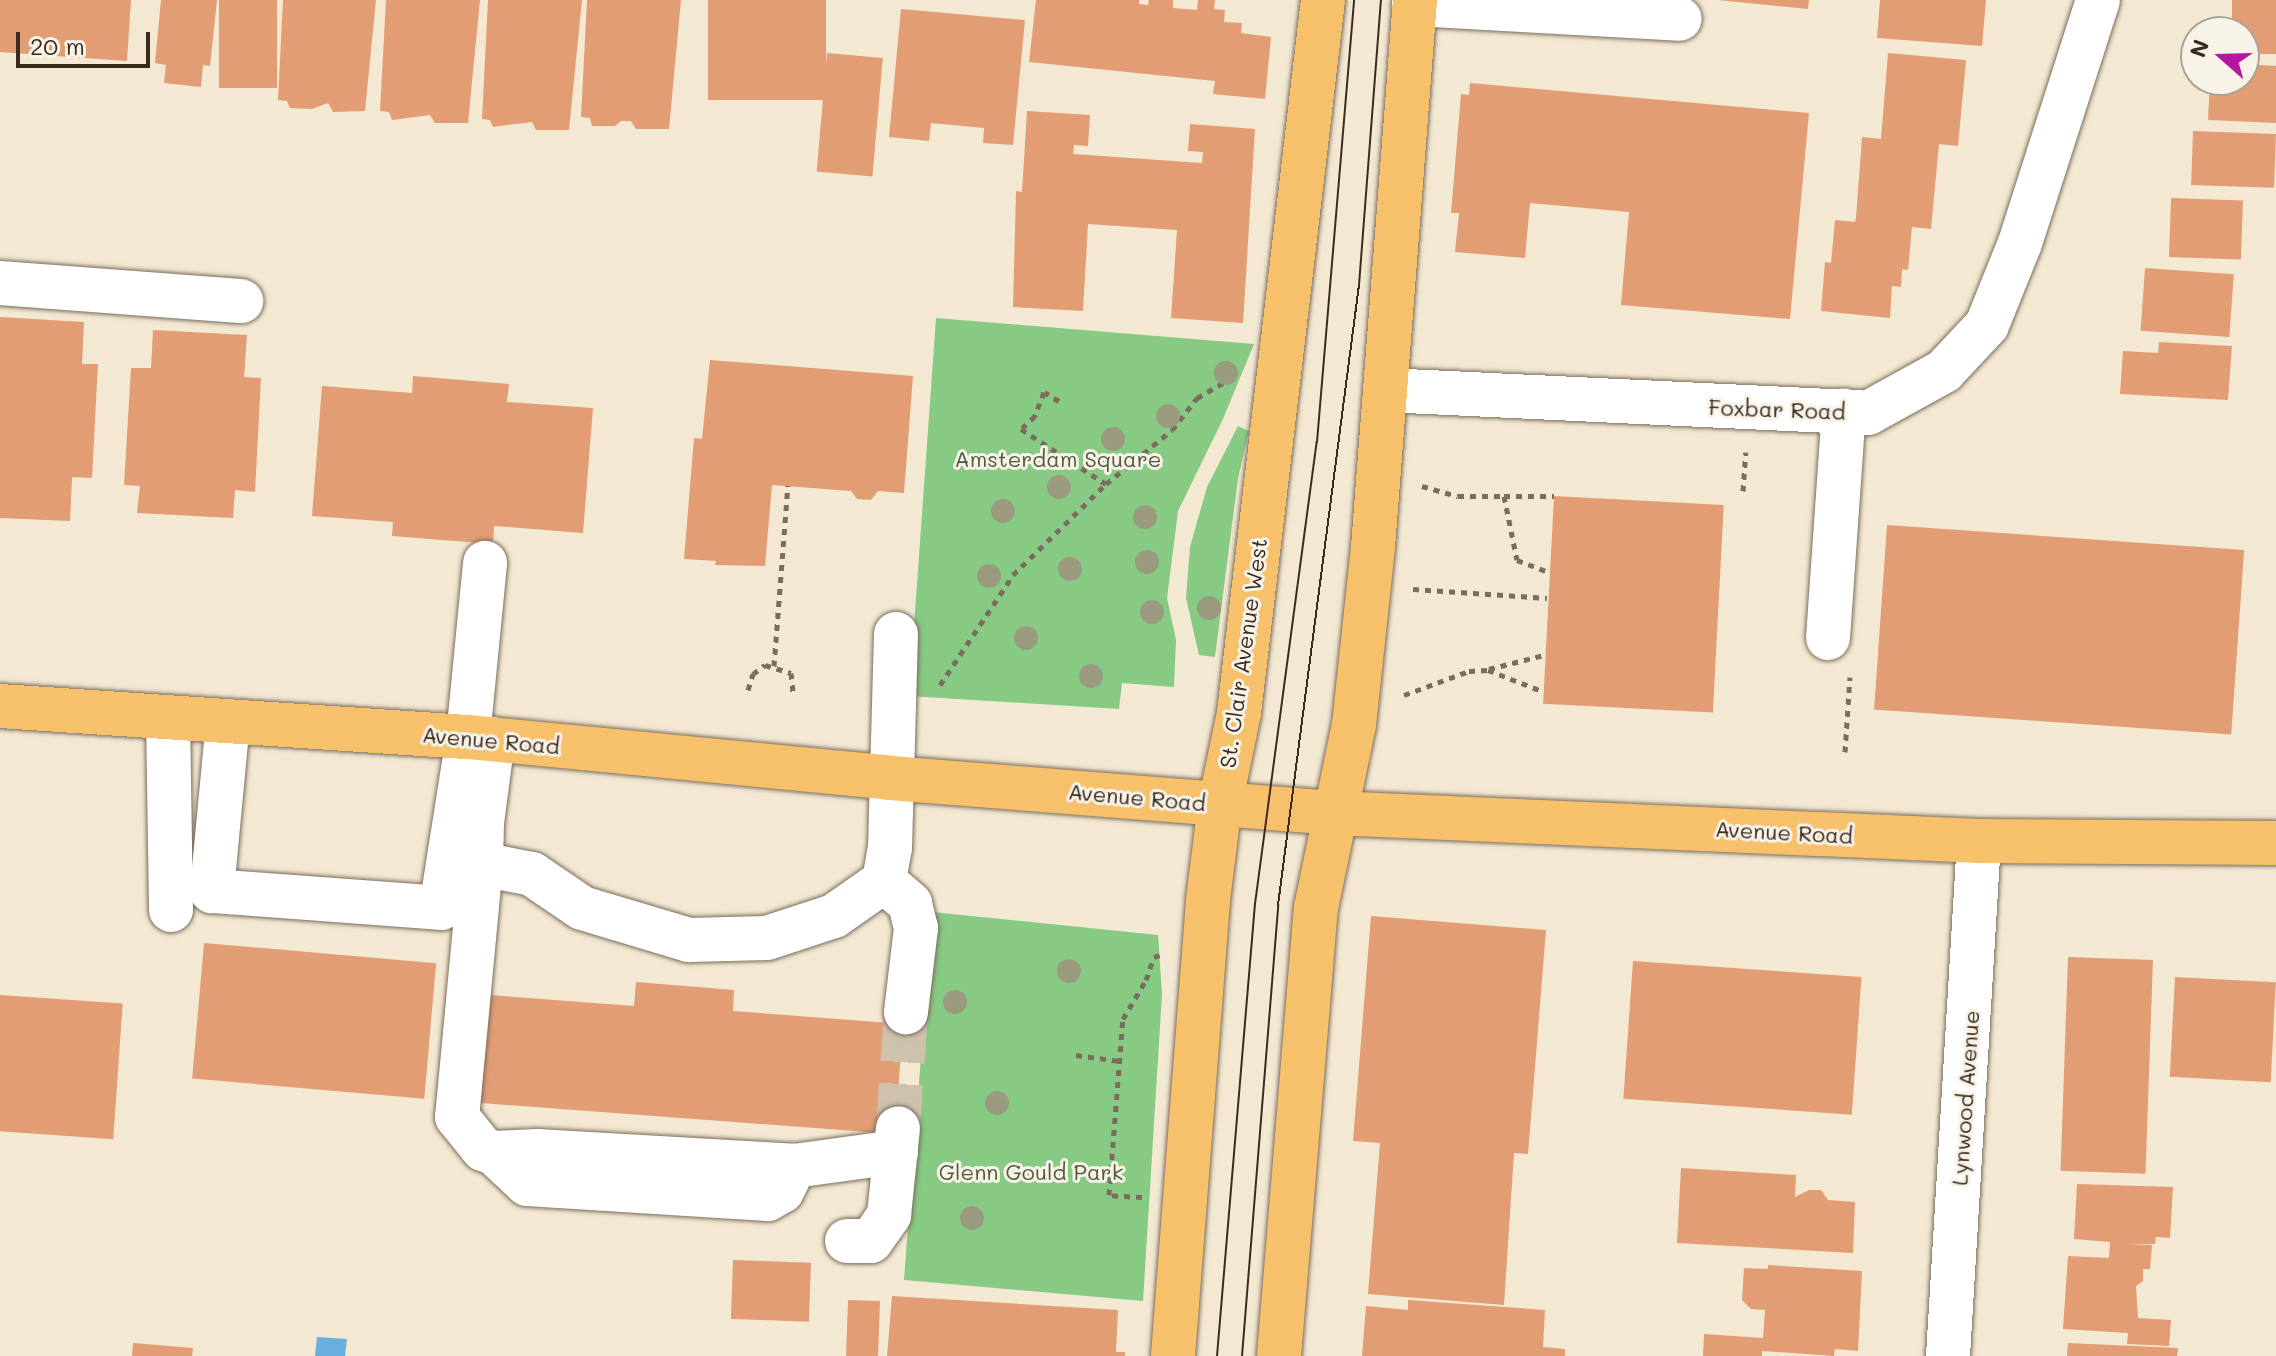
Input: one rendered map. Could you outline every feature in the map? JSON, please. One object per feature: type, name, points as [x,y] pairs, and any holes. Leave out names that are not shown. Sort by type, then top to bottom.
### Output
[{"type":"main road","name":"St. Clair Avenue West","points":[[1173,1356],[1208,900],[1220,804],[1239,713],[1323,0]]},
{"type":"main road","points":[[1279,1356],[1316,908],[1333,813],[1354,725],[1373,547],[1414,2]]},
{"type":"main road","name":"Avenue Road","points":[[0,706],[480,738],[890,778],[1333,813],[1979,841],[2276,843]]},
{"type":"street","name":"Foxbar Road","points":[[1385,390],[1868,413],[1944,371],[1987,325],[2020,243],[2098,0]]},
{"type":"street","points":[[1414,2],[1680,19]]},
{"type":"street","points":[[0,283],[241,301]]},
{"type":"street","points":[[1840,650],[1844,411]]},
{"type":"street","points":[[485,563],[480,738],[481,864],[457,1117],[483,1149],[494,1153],[537,1151],[794,1166],[897,1140],[889,1215],[871,1241],[847,1241]]},
{"type":"street","points":[[481,864],[532,874],[582,908],[689,940],[767,938],[834,916],[884,881],[890,848],[896,634]]},
{"type":"street","points":[[168,717],[171,910]]},
{"type":"street","points":[[228,721],[212,891],[441,908],[480,738]]},
{"type":"street","name":"Lynwood Avenue","points":[[1948,1356],[1979,841]]},
{"type":"street","points":[[884,881],[910,904],[916,928],[906,1012]]},
{"type":"path","points":[[935,693],[1013,575],[1106,484],[1172,430],[1197,398],[1238,374]]},
{"type":"path","points":[[1059,401],[1044,392],[1035,416],[1021,429],[1106,484]]},
{"type":"path","points":[[1743,491],[1746,449]]},
{"type":"path","points":[[1420,485],[1458,496],[1554,496]]},
{"type":"path","points":[[774,666],[788,486]]},
{"type":"path","points":[[1504,496],[1517,560],[1549,572]]},
{"type":"path","points":[[1412,589],[1547,598]]},
{"type":"path","points":[[1840,650],[1845,752]]},
{"type":"path","points":[[1404,695],[1469,671],[1488,670],[1544,655]]},
{"type":"path","points":[[748,690],[753,674],[765,665],[791,673],[793,693]]},
{"type":"path","points":[[1488,670],[1542,691]]},
{"type":"path","points":[[1155,1197],[1109,1195],[1123,1019],[1146,980],[1154,957],[1173,950]]},
{"type":"path","points":[[1076,1055],[1120,1061]]},
{"type":"green space","name":"Amsterdam Square","points":[[936,318],[1254,344],[1223,419],[1178,511],[1167,598],[1176,640],[1174,687],[1122,683],[1119,709],[909,696]]},
{"type":"green space","points":[[1238,426],[1249,431],[1238,478],[1215,657],[1199,655],[1186,598],[1190,547],[1207,487]]},
{"type":"green space","name":"Glenn Gould Park","points":[[932,912],[1158,935],[1162,994],[1143,1301],[904,1280]]},
{"type":"water","points":[[317,1337],[347,1339],[345,1356],[315,1356]]},
{"type":"building","points":[[0,0],[131,0],[127,61],[0,52]]},
{"type":"building","points":[[161,0],[217,0],[210,66],[203,65],[201,87],[164,83],[166,65],[155,63]]},
{"type":"building","points":[[219,0],[277,0],[277,88],[219,88]]},
{"type":"building","points":[[283,0],[376,0],[365,111],[333,112],[328,103],[312,109],[290,108],[287,101],[278,100]]},
{"type":"building","points":[[386,0],[480,0],[468,123],[435,123],[430,115],[392,120],[389,112],[380,111]]},
{"type":"building","points":[[488,0],[582,0],[569,130],[536,130],[532,122],[493,127],[490,120],[482,119]]},
{"type":"building","points":[[587,0],[681,0],[669,129],[636,129],[631,121],[621,121],[615,126],[592,126],[590,118],[581,117]]},
{"type":"building","points":[[708,0],[826,0],[826,100],[708,100]]},
{"type":"building","points":[[1036,0],[1139,0],[1139,4],[1148,5],[1149,0],[1173,0],[1173,8],[1197,10],[1198,0],[1215,0],[1214,9],[1225,10],[1224,22],[1242,23],[1241,33],[1271,37],[1265,99],[1213,94],[1215,81],[1029,62]]},
{"type":"building","points":[[1718,0],[1809,0],[1808,9]]},
{"type":"building","points":[[1880,0],[1986,0],[1982,46],[1877,38]]},
{"type":"building","points":[[2232,0],[2276,0],[2276,54],[2260,54],[2260,16],[2232,16]]},
{"type":"building","points":[[901,9],[1025,20],[1013,145],[983,143],[984,128],[931,123],[929,141],[889,137]]},
{"type":"building","points":[[827,53],[883,58],[872,176],[817,172]]},
{"type":"building","points":[[1888,53],[1966,60],[1958,146],[1939,144],[1931,229],[1912,227],[1908,270],[1902,269],[1901,287],[1892,286],[1890,318],[1821,311],[1825,262],[1831,263],[1835,220],[1855,222],[1856,218],[1862,137],[1881,139]]},
{"type":"building","points":[[2260,65],[2276,66],[2276,123],[2208,120],[2209,96],[2260,96]]},
{"type":"building","points":[[1470,83],[1809,113],[1790,319],[1621,305],[1629,212],[1530,203],[1525,258],[1455,252],[1459,213],[1451,213],[1461,94],[1469,95]]},
{"type":"building","points":[[1027,111],[1090,115],[1088,146],[1074,145],[1073,154],[1202,163],[1203,152],[1188,151],[1190,124],[1255,129],[1243,323],[1171,318],[1177,230],[1088,224],[1083,311],[1013,307],[1016,191],[1022,192]]},
{"type":"building","points":[[2193,131],[2276,134],[2274,188],[2191,185]]},
{"type":"building","points":[[2171,198],[2243,201],[2241,259],[2169,257]]},
{"type":"building","points":[[2145,268],[2234,274],[2229,337],[2141,331]]},
{"type":"building","points":[[0,317],[84,322],[82,364],[98,364],[92,478],[72,477],[70,521],[0,518]]},
{"type":"building","points":[[153,330],[247,335],[244,377],[261,378],[255,492],[235,490],[233,518],[137,513],[140,486],[124,485],[131,368],[151,368]]},
{"type":"building","points":[[2159,342],[2232,346],[2228,400],[2120,394],[2123,351],[2158,353]]},
{"type":"building","points":[[710,360],[913,376],[904,493],[878,491],[871,500],[857,499],[851,491],[772,485],[765,566],[715,565],[716,561],[684,559],[694,438],[702,439]]},
{"type":"building","points":[[413,376],[509,384],[507,402],[593,408],[583,533],[494,526],[493,544],[392,536],[393,522],[312,516],[322,386],[412,393]]},
{"type":"building","points":[[1554,496],[1724,505],[1713,713],[1543,704]]},
{"type":"building","points":[[1887,525],[2244,550],[2231,735],[1874,710]]},
{"type":"building","points":[[1371,916],[1546,930],[1528,1154],[1514,1153],[1504,1305],[1368,1294],[1380,1143],[1353,1141]]},
{"type":"building","points":[[204,943],[436,963],[424,1099],[192,1078]]},
{"type":"building","points":[[2068,957],[2153,960],[2145,1174],[2061,1171]]},
{"type":"building","points":[[1633,961],[1861,977],[1852,1115],[1623,1099]]},
{"type":"building","points":[[2175,977],[2276,982],[2271,1082],[2170,1077]]},
{"type":"building","points":[[636,982],[734,990],[733,1011],[903,1024],[895,1134],[468,1102],[476,994],[634,1006]]},
{"type":"building","points":[[0,995],[123,1004],[113,1139],[0,1131]]},
{"type":"building","points":[[1681,1168],[1796,1175],[1795,1197],[1809,1190],[1821,1190],[1828,1200],[1855,1202],[1853,1253],[1677,1243]]},
{"type":"building","points":[[2077,1184],[2173,1187],[2170,1238],[2156,1237],[2155,1244],[2127,1244],[2152,1245],[2150,1269],[2143,1269],[2143,1281],[2136,1286],[2138,1318],[2171,1320],[2169,1346],[2127,1344],[2128,1333],[2063,1329],[2068,1256],[2109,1258],[2110,1242],[2074,1239]]},
{"type":"building","points":[[733,1260],[811,1263],[809,1322],[731,1319]]},
{"type":"building","points":[[1768,1265],[1862,1271],[1858,1351],[1835,1349],[1834,1356],[1762,1351],[1762,1356],[1703,1356],[1704,1334],[1763,1338],[1765,1310],[1751,1309],[1742,1300],[1744,1268],[1768,1269]]},
{"type":"building","points":[[892,1296],[1118,1310],[1116,1352],[1125,1352],[1125,1356],[887,1356]]},
{"type":"building","points":[[848,1300],[880,1301],[878,1356],[846,1356]]},
{"type":"building","points":[[1408,1300],[1545,1310],[1543,1347],[1565,1349],[1565,1356],[1362,1356],[1366,1306],[1408,1310]]},
{"type":"building","points":[[133,1343],[193,1348],[192,1356],[132,1356]]},
{"type":"building","points":[[2068,1343],[2178,1348],[2177,1356],[2067,1356]]},
{"type":"tunnel","points":[[898,1128],[906,1012]]},
{"type":"tram line","points":[[1217,1356],[1255,904],[1317,442],[1354,0]]},
{"type":"tram line","points":[[1242,1356],[1278,905],[1359,285],[1381,0]]}]
